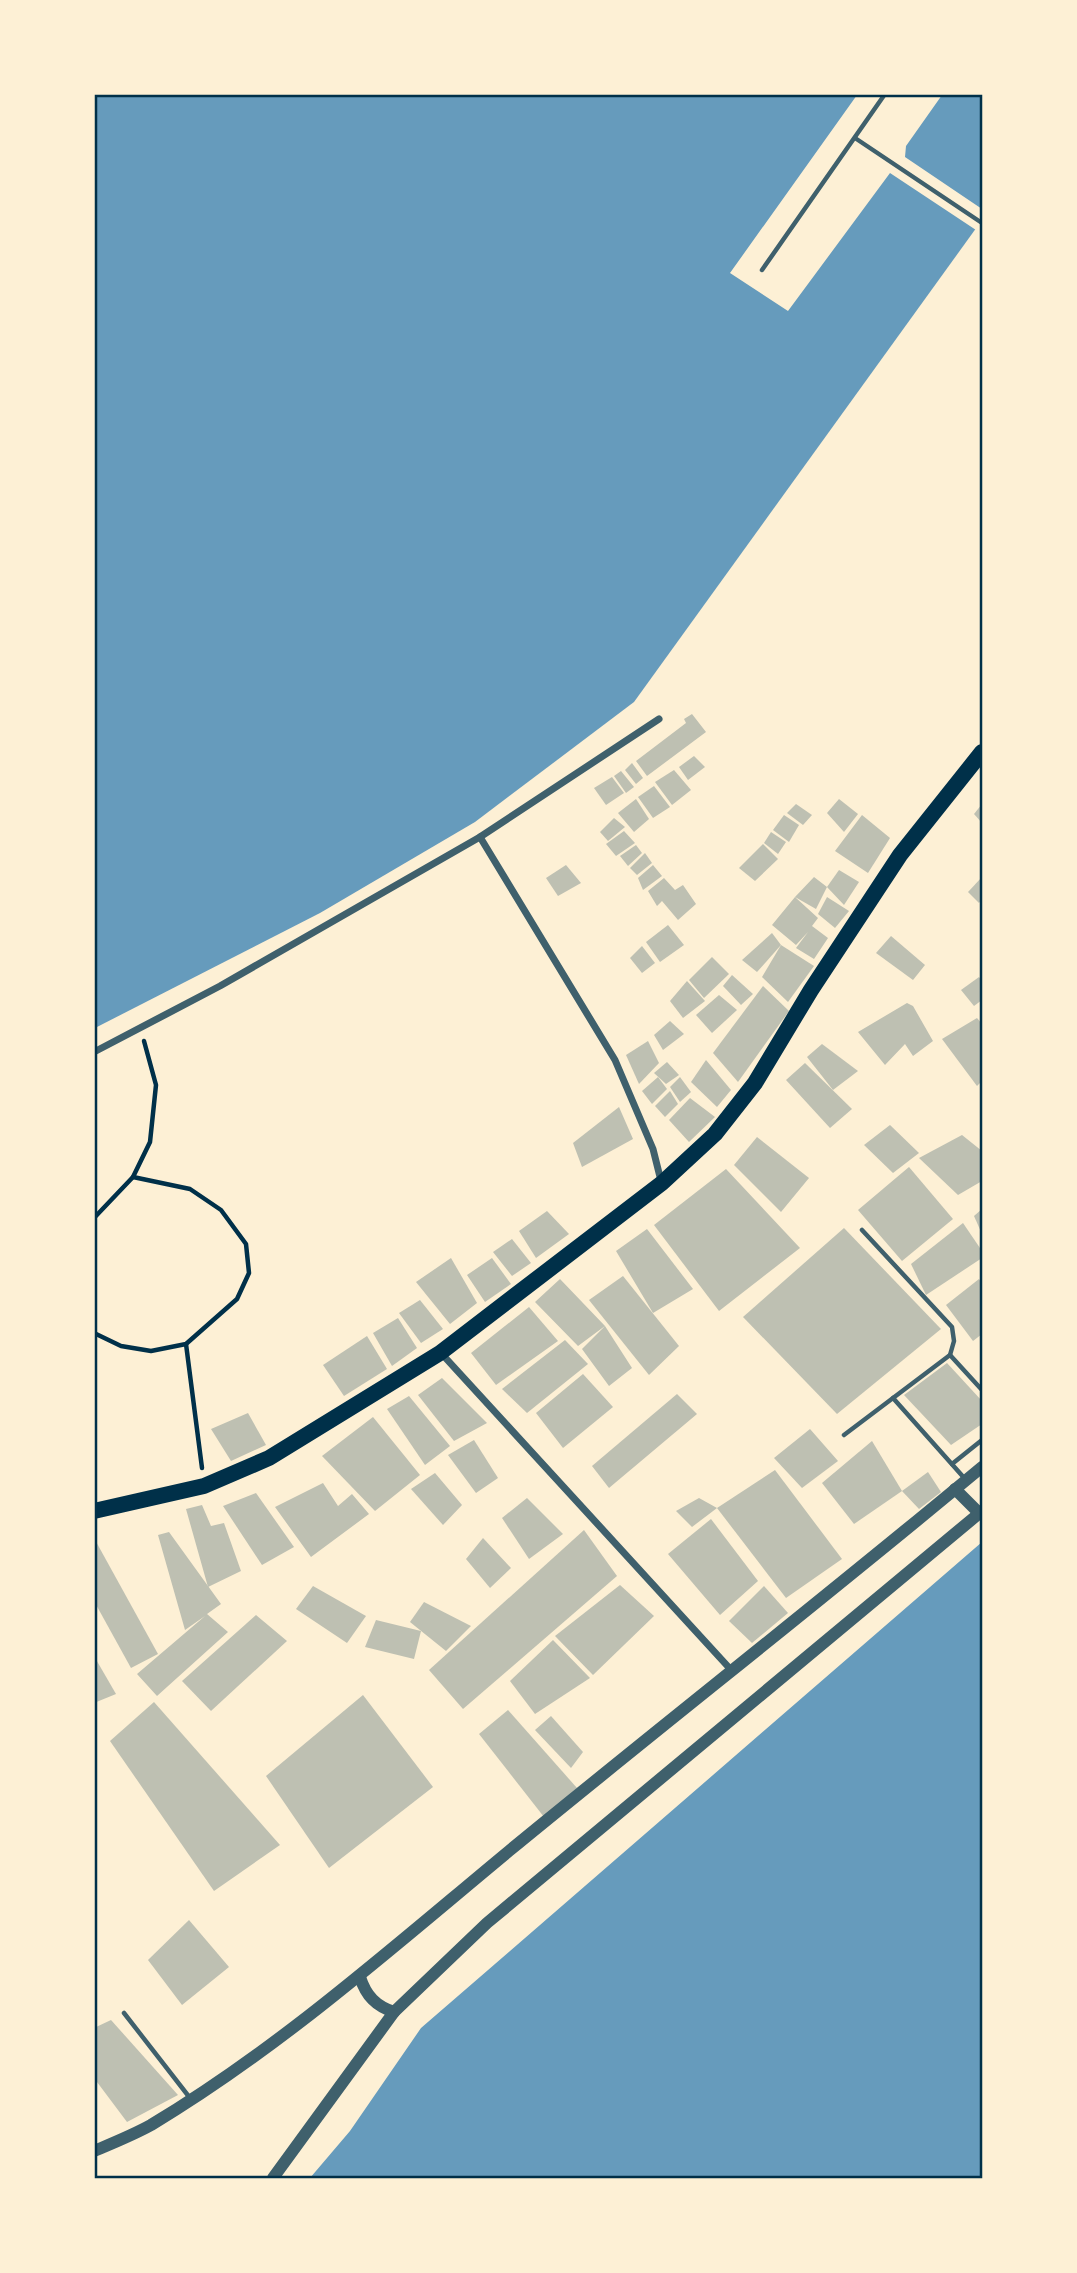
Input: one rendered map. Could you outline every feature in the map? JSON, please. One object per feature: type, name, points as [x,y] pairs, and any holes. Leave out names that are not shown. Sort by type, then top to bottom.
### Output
[{"type":"highway","points":[[94,1511],[204,1486],[269,1458],[440,1353],[662,1183],[715,1134],[755,1083],[811,990],[900,855],[982,752]]},
{"type":"street","points":[[94,1052],[220,986],[480,836],[659,719]]},
{"type":"street","points":[[480,836],[615,1060],[653,1149],[662,1183]]},
{"type":"street","points":[[440,1353],[733,1672]]},
{"type":"street","points":[[94,2151],[149,2126],[191,2099],[251,2059],[360,1977],[509,1851],[733,1672],[982,1467]]},
{"type":"street","points":[[273,2179],[394,2012],[487,1923],[981,1512],[955,1489]]},
{"type":"street","points":[[360,1977],[370,1998],[381,2008],[394,2012]]},
{"type":"lane","points":[[762,270],[885,94]]},
{"type":"lane","points":[[855,138],[982,223]]},
{"type":"lane","points":[[844,1435],[950,1355],[954,1341],[952,1327],[862,1230]]},
{"type":"lane","points":[[950,1355],[982,1390]]},
{"type":"lane","points":[[893,1398],[966,1480]]},
{"type":"lane","points":[[952,1464],[982,1440]]},
{"type":"lane","points":[[124,2013],[191,2099]]},
{"type":"path","points":[[94,1218],[133,1177],[150,1142],[156,1085],[141,1028]]},
{"type":"path","points":[[94,1333],[121,1346],[150,1351],[186,1344],[237,1299],[249,1273],[246,1244],[221,1210],[190,1189],[133,1177]]},
{"type":"path","points":[[186,1344],[204,1486]]},
{"type":"water","points":[[95,95],[982,95],[982,220],[634,702],[475,822],[320,913],[95,1028]]},
{"type":"water","points":[[982,1542],[982,2178],[310,2178],[350,2131],[421,2028]]},
{"type":"pier","points":[[857,95],[942,95],[906,146],[905,157],[982,209],[982,220],[976,230],[890,173],[788,311],[730,273]]},
{"type":"building","points":[[692,714],[706,732],[647,776],[636,761],[686,723],[684,719]]},
{"type":"building","points":[[694,756],[705,767],[688,780],[679,767]]},
{"type":"building","points":[[632,763],[643,778],[636,784],[625,770]]},
{"type":"building","points":[[674,770],[691,790],[672,805],[655,782]]},
{"type":"building","points":[[621,771],[634,787],[626,793],[614,776]]},
{"type":"building","points":[[612,777],[624,793],[606,805],[594,788]]},
{"type":"building","points":[[654,786],[670,807],[653,818],[638,797]]},
{"type":"building","points":[[636,799],[649,819],[634,832],[618,813]]},
{"type":"building","points":[[839,799],[858,814],[844,832],[827,813]]},
{"type":"building","points":[[796,804],[812,815],[803,825],[787,813]]},
{"type":"building","points":[[982,804],[982,823],[974,814]]},
{"type":"building","points":[[784,815],[799,825],[789,842],[773,830]]},
{"type":"building","points":[[862,815],[890,838],[868,873],[835,851]]},
{"type":"building","points":[[614,818],[625,827],[608,841],[600,832]]},
{"type":"building","points":[[624,831],[635,843],[616,856],[606,844]]},
{"type":"building","points":[[771,832],[786,842],[778,854],[764,843]]},
{"type":"building","points":[[763,844],[778,859],[755,881],[739,868]]},
{"type":"building","points":[[636,845],[642,853],[628,866],[620,856]]},
{"type":"building","points":[[645,853],[652,863],[637,875],[630,868]]},
{"type":"building","points":[[566,865],[581,883],[558,896],[546,878]]},
{"type":"building","points":[[653,865],[662,876],[643,890],[638,878]]},
{"type":"building","points":[[839,870],[859,882],[844,905],[827,887]]},
{"type":"building","points":[[814,877],[827,887],[816,909],[795,897]]},
{"type":"building","points":[[982,877],[982,899],[979,903],[968,892]]},
{"type":"building","points":[[664,878],[675,890],[683,885],[696,904],[678,920],[662,901],[657,906],[648,891]]},
{"type":"building","points":[[795,897],[818,918],[812,926],[828,938],[814,959],[796,948],[808,932],[796,945],[772,925]]},
{"type":"building","points":[[827,897],[849,911],[835,928],[818,914]]},
{"type":"building","points":[[668,925],[684,945],[660,962],[646,942]]},
{"type":"building","points":[[772,933],[781,945],[757,972],[742,960]]},
{"type":"building","points":[[891,936],[925,965],[913,980],[876,953]]},
{"type":"building","points":[[781,945],[814,966],[788,1002],[762,977]]},
{"type":"building","points":[[642,946],[655,963],[642,973],[630,958]]},
{"type":"building","points":[[712,957],[729,974],[704,998],[689,980]]},
{"type":"building","points":[[732,975],[753,994],[741,1005],[723,986]]},
{"type":"building","points":[[979,977],[982,981],[982,1000],[974,1006],[961,990]]},
{"type":"building","points":[[687,981],[705,1001],[683,1018],[670,1001]]},
{"type":"building","points":[[763,986],[789,1011],[738,1082],[713,1053]]},
{"type":"building","points":[[719,995],[737,1010],[712,1033],[696,1015]]},
{"type":"building","points":[[907,1003],[913,1006],[933,1041],[913,1056],[905,1044],[885,1065],[858,1032]]},
{"type":"building","points":[[977,1018],[982,1024],[982,1081],[977,1086],[942,1039]]},
{"type":"building","points":[[670,1021],[684,1034],[663,1050],[654,1035]]},
{"type":"building","points":[[648,1041],[659,1063],[639,1084],[626,1055]]},
{"type":"building","points":[[822,1044],[858,1071],[833,1090],[807,1057]]},
{"type":"building","points":[[706,1060],[731,1090],[717,1107],[691,1082]]},
{"type":"building","points":[[667,1062],[679,1075],[666,1084],[654,1073]]},
{"type":"building","points":[[805,1063],[852,1109],[830,1128],[786,1080]]},
{"type":"building","points":[[658,1077],[667,1089],[652,1104],[642,1091]]},
{"type":"building","points":[[680,1077],[691,1092],[680,1102],[670,1087]]},
{"type":"building","points":[[670,1091],[678,1104],[665,1117],[655,1106]]},
{"type":"building","points":[[690,1098],[715,1117],[689,1142],[669,1120]]},
{"type":"building","points":[[619,1107],[633,1139],[582,1167],[573,1143]]},
{"type":"building","points":[[890,1125],[919,1153],[893,1173],[864,1145]]},
{"type":"building","points":[[962,1135],[982,1151],[982,1181],[958,1195],[919,1158]]},
{"type":"building","points":[[757,1137],[809,1178],[781,1212],[734,1165]]},
{"type":"building","points":[[909,1167],[953,1219],[902,1261],[858,1210]]},
{"type":"building","points":[[726,1169],[800,1248],[719,1311],[654,1225]]},
{"type":"building","points":[[982,1209],[982,1234],[974,1216]]},
{"type":"building","points":[[547,1211],[569,1234],[536,1258],[519,1231]]},
{"type":"building","points":[[963,1223],[982,1251],[982,1258],[926,1295],[911,1264]]},
{"type":"building","points":[[844,1228],[941,1329],[837,1414],[743,1317]]},
{"type":"building","points":[[647,1229],[693,1289],[653,1313],[616,1251]]},
{"type":"building","points":[[512,1239],[531,1263],[512,1276],[493,1252]]},
{"type":"building","points":[[451,1258],[477,1303],[450,1324],[416,1282]]},
{"type":"building","points":[[492,1258],[511,1284],[485,1302],[467,1275]]},
{"type":"building","points":[[623,1276],[679,1346],[649,1375],[589,1300]]},
{"type":"building","points":[[560,1279],[605,1326],[578,1346],[535,1302]]},
{"type":"building","points":[[979,1279],[982,1284],[982,1334],[973,1341],[946,1305]]},
{"type":"building","points":[[420,1300],[443,1329],[421,1343],[399,1313]]},
{"type":"building","points":[[529,1307],[558,1341],[496,1385],[471,1353]]},
{"type":"building","points":[[398,1318],[417,1348],[392,1366],[373,1333]]},
{"type":"building","points":[[605,1326],[632,1368],[609,1386],[582,1349]]},
{"type":"building","points":[[367,1336],[387,1369],[344,1396],[323,1365]]},
{"type":"building","points":[[565,1340],[588,1364],[527,1413],[502,1389]]},
{"type":"building","points":[[947,1363],[982,1401],[982,1424],[951,1445],[904,1395]]},
{"type":"building","points":[[583,1374],[613,1407],[563,1448],[536,1413]]},
{"type":"building","points":[[442,1378],[487,1423],[454,1441],[418,1395]]},
{"type":"building","points":[[677,1394],[697,1414],[609,1488],[592,1466]]},
{"type":"building","points":[[409,1396],[450,1446],[425,1465],[387,1409]]},
{"type":"building","points":[[248,1413],[266,1445],[231,1461],[211,1429]]},
{"type":"building","points":[[373,1417],[420,1475],[375,1511],[322,1456]]},
{"type":"building","points":[[810,1429],[838,1461],[802,1488],[774,1458]]},
{"type":"building","points":[[474,1440],[498,1478],[476,1493],[448,1455]]},
{"type":"building","points":[[872,1441],[902,1491],[854,1524],[822,1483]]},
{"type":"building","points":[[775,1470],[842,1559],[786,1598],[717,1508]]},
{"type":"building","points":[[928,1472],[941,1492],[919,1509],[902,1491]]},
{"type":"building","points":[[435,1473],[462,1505],[443,1525],[411,1489]]},
{"type":"building","points":[[323,1483],[338,1506],[352,1494],[369,1514],[311,1557],[275,1507]]},
{"type":"building","points":[[256,1493],[294,1547],[262,1565],[223,1506]]},
{"type":"building","points":[[527,1498],[563,1534],[529,1559],[502,1518]]},
{"type":"building","points":[[699,1498],[717,1508],[692,1527],[676,1511]]},
{"type":"building","points":[[202,1505],[211,1526],[224,1523],[241,1571],[208,1587],[186,1509]]},
{"type":"building","points":[[711,1519],[758,1581],[720,1615],[668,1554]]},
{"type":"building","points":[[584,1530],[617,1576],[463,1709],[429,1670]]},
{"type":"building","points":[[169,1532],[221,1604],[207,1614],[228,1632],[157,1696],[137,1674],[205,1616],[185,1630],[158,1535]]},
{"type":"building","points":[[94,1538],[158,1654],[131,1668],[94,1601]]},
{"type":"building","points":[[483,1538],[511,1568],[490,1588],[466,1559]]},
{"type":"building","points":[[620,1585],[654,1616],[593,1675],[555,1636]]},
{"type":"building","points":[[313,1586],[366,1616],[347,1643],[296,1609]]},
{"type":"building","points":[[764,1586],[788,1613],[752,1643],[729,1621]]},
{"type":"building","points":[[424,1602],[471,1626],[446,1651],[410,1622]]},
{"type":"building","points":[[256,1615],[287,1641],[211,1711],[182,1681]]},
{"type":"building","points":[[376,1620],[421,1631],[414,1659],[365,1647]]},
{"type":"building","points":[[553,1640],[590,1678],[535,1714],[510,1681]]},
{"type":"building","points":[[94,1656],[116,1694],[94,1703]]},
{"type":"building","points":[[363,1695],[433,1787],[329,1868],[266,1776]]},
{"type":"building","points":[[154,1702],[280,1845],[214,1891],[110,1741]]},
{"type":"building","points":[[508,1710],[577,1788],[544,1817],[479,1734]]},
{"type":"building","points":[[551,1716],[583,1752],[571,1768],[535,1730]]},
{"type":"building","points":[[189,1920],[229,1967],[182,2005],[148,1960]]},
{"type":"building","points":[[111,2020],[178,2095],[127,2122],[94,2078],[94,2028]]}]
